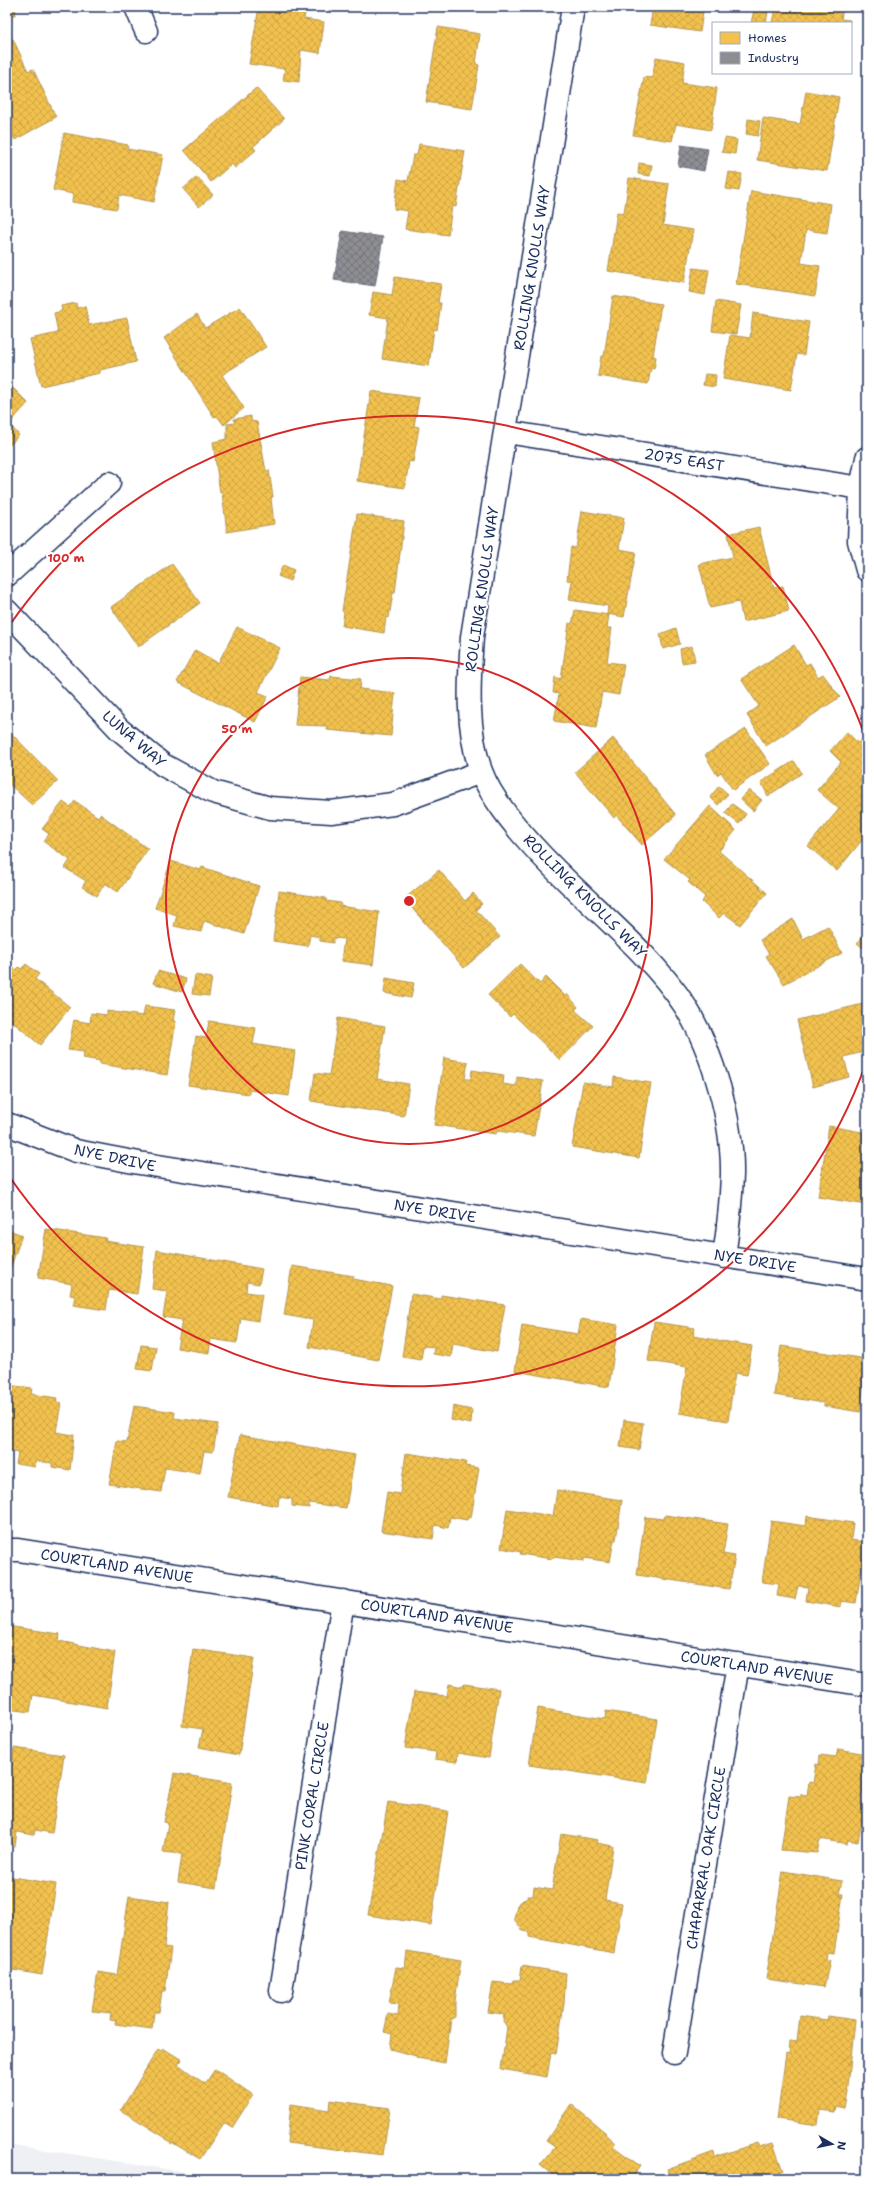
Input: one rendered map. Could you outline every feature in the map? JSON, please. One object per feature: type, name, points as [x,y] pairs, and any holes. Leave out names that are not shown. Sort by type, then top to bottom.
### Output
[{"type":"street","points":[[136,7],[146,31]]},
{"type":"street","name":"ROLLING KNOLLS WAY","points":[[573,7],[472,637],[468,684],[471,728],[481,772],[501,806],[550,864],[649,961],[685,1006],[711,1059],[726,1115],[732,1173],[730,1211],[724,1257]]},
{"type":"street","name":"2075 EAST","points":[[506,432],[861,488]]},
{"type":"street","points":[[867,458],[861,488],[859,541],[867,570]]},
{"type":"street","points":[[7,575],[109,483]]},
{"type":"street","name":"LUNA WAY","points":[[7,611],[120,730],[163,765],[213,792],[270,808],[331,812],[393,804],[481,772]]},
{"type":"street","name":"NYE DRIVE","points":[[7,1124],[76,1151],[139,1164],[867,1279]]},
{"type":"street","name":"COURTLAND AVENUE","points":[[7,1550],[18,1550],[343,1601],[867,1685]]},
{"type":"street","name":"PINK CORAL CIRCLE","points":[[281,1991],[343,1601]]},
{"type":"street","name":"CHAPARRAL OAK CIRCLE","points":[[674,2053],[738,1664]]},
{"type":"shaded area","points":[[7,2144],[230,2179],[7,2179]]},
{"type":"building: Homes","points":[[7,7],[16,7],[15,15],[7,14]]},
{"type":"building: Homes","points":[[259,7],[306,7],[304,19],[324,22],[320,53],[301,50],[299,82],[283,80],[285,69],[249,64]]},
{"type":"building: Homes","points":[[653,7],[684,7],[703,11],[700,32],[650,25]]},
{"type":"building: Homes","points":[[775,7],[843,7],[841,19],[850,20],[849,22],[772,22]]},
{"type":"building: Homes","points":[[754,10],[768,12],[766,22],[751,22]]},
{"type":"building: Homes","points":[[438,27],[480,34],[476,64],[479,65],[472,109],[426,102]]},
{"type":"building: Homes","points":[[13,39],[28,71],[33,69],[56,117],[15,140],[7,124],[7,42]]},
{"type":"building: Homes","points":[[656,57],[685,62],[682,83],[717,88],[711,130],[676,124],[672,141],[633,135],[644,77],[652,78]]},
{"type":"building: Homes","points":[[256,88],[284,119],[253,147],[256,150],[235,168],[232,164],[211,182],[184,150]]},
{"type":"building: Homes","points":[[806,91],[839,97],[827,171],[757,160],[763,118],[800,124]]},
{"type":"building: Homes","points":[[748,119],[760,121],[758,136],[746,134]]},
{"type":"building: Homes","points":[[64,133],[128,145],[127,149],[163,155],[154,202],[119,195],[117,209],[72,202],[73,194],[53,190]]},
{"type":"building: Homes","points":[[725,138],[737,140],[735,154],[722,152]]},
{"type":"building: Homes","points":[[419,144],[465,151],[456,207],[452,206],[448,235],[405,229],[408,211],[394,209],[398,179],[408,181],[413,155],[417,155]]},
{"type":"building: Homes","points":[[639,163],[652,165],[650,176],[638,174]]},
{"type":"building: Homes","points":[[729,172],[742,174],[739,191],[726,189]]},
{"type":"building: Homes","points":[[197,177],[213,195],[199,207],[183,189]]},
{"type":"building: Homes","points":[[629,178],[669,184],[663,225],[693,230],[684,283],[608,271],[617,212],[624,213]]},
{"type":"building: Homes","points":[[751,191],[831,204],[827,233],[806,230],[801,263],[820,266],[815,296],[736,284]]},
{"type":"building: Homes","points":[[693,268],[709,270],[705,295],[689,292]]},
{"type":"building: Homes","points":[[395,277],[441,284],[438,303],[441,303],[437,330],[434,329],[429,366],[382,359],[388,318],[369,315],[373,292],[392,295]]},
{"type":"building: Homes","points":[[613,296],[661,304],[653,356],[656,357],[654,369],[651,368],[648,384],[598,376],[601,356],[604,356]]},
{"type":"building: Homes","points":[[716,301],[741,305],[736,334],[712,331]]},
{"type":"building: Homes","points":[[76,303],[77,308],[85,306],[89,325],[127,318],[136,362],[100,370],[100,373],[41,386],[30,339],[58,333],[54,313],[62,311],[61,306]]},
{"type":"building: Homes","points":[[240,307],[266,347],[222,375],[244,408],[224,425],[217,416],[214,417],[164,338],[197,314],[205,328]]},
{"type":"building: Homes","points":[[753,313],[809,322],[804,355],[797,354],[791,390],[723,379],[730,335],[750,338]]},
{"type":"building: Homes","points":[[705,374],[716,375],[715,387],[703,385]]},
{"type":"building: Homes","points":[[7,382],[28,403],[9,424],[19,435],[7,448]]},
{"type":"building: Homes","points":[[371,391],[419,398],[414,426],[419,427],[413,462],[409,461],[405,488],[357,481]]},
{"type":"building: Homes","points":[[251,416],[251,421],[257,422],[266,471],[269,470],[273,497],[271,498],[274,524],[227,532],[213,442],[227,439],[227,424],[235,423],[234,419]]},
{"type":"building: Homes","points":[[582,511],[624,518],[619,549],[636,552],[624,617],[607,614],[608,606],[569,600],[572,581],[567,580],[571,547],[576,548]]},
{"type":"building: Homes","points":[[357,514],[404,521],[395,593],[393,593],[389,618],[386,617],[384,633],[342,626],[344,612],[342,611]]},
{"type":"building: Homes","points":[[759,527],[774,588],[783,586],[789,611],[743,622],[739,602],[710,608],[699,564],[733,557],[728,534]]},
{"type":"building: Homes","points":[[172,564],[200,603],[138,647],[111,607]]},
{"type":"building: Homes","points":[[283,565],[294,570],[290,581],[278,576]]},
{"type":"building: Homes","points":[[575,610],[609,615],[607,628],[612,628],[607,662],[624,664],[619,695],[602,692],[596,728],[554,721],[559,694],[553,693],[555,677],[561,679],[569,623],[572,624]]},
{"type":"building: Homes","points":[[237,627],[280,648],[258,692],[268,696],[255,722],[177,682],[195,650],[218,663]]},
{"type":"building: Homes","points":[[676,628],[680,644],[663,649],[660,634]]},
{"type":"building: Homes","points":[[794,645],[806,665],[810,663],[818,677],[823,674],[840,697],[766,746],[747,715],[759,706],[741,679]]},
{"type":"building: Homes","points":[[692,646],[695,661],[682,663],[680,649]]},
{"type":"building: Homes","points":[[331,676],[361,679],[360,689],[395,693],[391,736],[327,730],[327,726],[295,725],[300,677],[330,680]]},
{"type":"building: Homes","points":[[7,729],[58,781],[32,805],[7,782]]},
{"type":"building: Homes","points":[[746,729],[770,764],[733,790],[721,772],[717,775],[705,755]]},
{"type":"building: Homes","points":[[847,732],[858,743],[861,740],[867,745],[867,834],[837,871],[808,846],[839,809],[817,790],[841,762],[830,751]]},
{"type":"building: Homes","points":[[613,738],[676,815],[642,845],[616,815],[614,818],[575,772]]},
{"type":"building: Homes","points":[[794,761],[802,773],[768,796],[761,782]]},
{"type":"building: Homes","points":[[719,786],[728,794],[718,805],[710,797]]},
{"type":"building: Homes","points":[[749,790],[762,800],[753,811],[740,799]]},
{"type":"building: Homes","points":[[75,801],[98,817],[100,814],[148,849],[118,892],[105,883],[97,896],[82,887],[86,881],[65,868],[70,860],[44,842],[49,834],[42,829],[63,802],[70,807]]},
{"type":"building: Homes","points":[[732,804],[746,814],[739,824],[725,813]]},
{"type":"building: Homes","points":[[710,806],[736,830],[719,851],[767,893],[740,925],[724,913],[719,918],[702,902],[705,897],[688,882],[690,880],[664,859]]},
{"type":"building: Homes","points":[[171,861],[200,870],[202,867],[259,886],[244,934],[204,921],[201,932],[174,926],[177,915],[155,908]]},
{"type":"building: Homes","points":[[439,870],[465,901],[473,893],[482,904],[476,910],[500,937],[464,968],[404,899]]},
{"type":"building: Homes","points":[[279,891],[326,898],[326,901],[341,903],[340,906],[379,912],[373,965],[341,961],[344,939],[333,938],[333,943],[320,941],[320,937],[310,935],[308,946],[273,941]]},
{"type":"building: Homes","points":[[793,919],[803,939],[828,926],[842,953],[784,984],[766,956],[769,954],[760,940]]},
{"type":"building: Homes","points":[[867,931],[867,951],[857,943]]},
{"type":"building: Homes","points":[[7,962],[16,970],[19,967],[21,969],[26,964],[39,974],[35,979],[70,1007],[40,1045],[7,1017]]},
{"type":"building: Homes","points":[[520,964],[540,984],[546,977],[565,996],[567,994],[578,1007],[575,1010],[593,1026],[560,1060],[513,1014],[510,1017],[488,995]]},
{"type":"building: Homes","points":[[158,971],[186,979],[182,992],[153,983]]},
{"type":"building: Homes","points":[[195,975],[212,978],[209,996],[192,994]]},
{"type":"building: Homes","points":[[386,978],[414,983],[411,998],[384,993]]},
{"type":"building: Homes","points":[[867,1003],[867,1051],[844,1057],[849,1077],[813,1087],[797,1020]]},
{"type":"building: Homes","points":[[145,1006],[175,1010],[173,1021],[176,1021],[167,1075],[100,1064],[100,1061],[83,1058],[84,1052],[68,1050],[74,1020],[90,1023],[91,1013],[107,1015],[107,1011],[143,1016]]},
{"type":"building: Homes","points":[[338,1018],[385,1026],[377,1079],[409,1084],[404,1116],[311,1101],[315,1073],[329,1075]]},
{"type":"building: Homes","points":[[209,1021],[256,1028],[253,1044],[295,1051],[289,1096],[249,1090],[249,1094],[188,1085],[196,1036],[206,1038]]},
{"type":"building: Homes","points":[[444,1058],[468,1062],[465,1079],[471,1079],[472,1070],[504,1075],[503,1084],[516,1086],[517,1077],[543,1081],[534,1136],[497,1131],[496,1134],[434,1125]]},
{"type":"building: Homes","points":[[614,1077],[651,1083],[639,1158],[572,1147],[583,1082],[613,1087]]},
{"type":"building: Homes","points":[[829,1126],[867,1133],[867,1205],[818,1197]]},
{"type":"building: Homes","points":[[7,1229],[22,1235],[8,1275],[7,1275]]},
{"type":"building: Homes","points":[[46,1229],[106,1238],[105,1241],[144,1247],[137,1294],[109,1290],[106,1310],[73,1305],[75,1296],[70,1295],[72,1284],[38,1278]]},
{"type":"building: Homes","points":[[157,1250],[262,1269],[259,1284],[247,1282],[246,1292],[262,1294],[258,1321],[241,1318],[237,1343],[211,1339],[209,1353],[177,1348],[182,1320],[163,1317],[167,1291],[152,1289]]},
{"type":"building: Homes","points":[[292,1266],[354,1276],[353,1279],[392,1286],[378,1360],[309,1347],[313,1320],[284,1315]]},
{"type":"building: Homes","points":[[411,1294],[441,1299],[441,1295],[505,1305],[497,1352],[453,1344],[451,1357],[433,1354],[434,1347],[423,1346],[421,1360],[402,1357]]},
{"type":"building: Homes","points":[[581,1319],[618,1325],[609,1387],[515,1371],[522,1325],[578,1334]]},
{"type":"building: Homes","points":[[654,1322],[695,1328],[693,1336],[752,1346],[747,1375],[735,1373],[728,1421],[679,1413],[687,1367],[648,1361]]},
{"type":"building: Homes","points":[[141,1345],[156,1347],[152,1371],[137,1369]]},
{"type":"building: Homes","points":[[781,1346],[867,1359],[860,1412],[824,1406],[824,1403],[774,1395]]},
{"type":"building: Homes","points":[[7,1385],[32,1388],[31,1394],[57,1398],[56,1402],[61,1403],[56,1432],[74,1435],[70,1470],[52,1467],[52,1463],[36,1461],[35,1467],[16,1464],[18,1453],[7,1451]]},
{"type":"building: Homes","points":[[134,1406],[175,1412],[174,1418],[218,1424],[213,1452],[204,1451],[200,1473],[165,1468],[161,1492],[109,1484],[117,1441],[127,1442]]},
{"type":"building: Homes","points":[[453,1406],[472,1410],[471,1424],[451,1420]]},
{"type":"building: Homes","points":[[624,1420],[643,1423],[639,1450],[620,1447]]},
{"type":"building: Homes","points":[[240,1435],[355,1455],[346,1508],[309,1503],[309,1508],[292,1506],[292,1499],[279,1497],[278,1506],[228,1497]]},
{"type":"building: Homes","points":[[406,1453],[466,1462],[465,1466],[479,1468],[471,1518],[468,1517],[467,1520],[450,1517],[448,1528],[435,1525],[433,1539],[381,1531],[387,1492],[400,1494]]},
{"type":"building: Homes","points":[[557,1490],[622,1500],[616,1540],[614,1540],[610,1562],[584,1558],[584,1561],[553,1557],[552,1559],[520,1554],[521,1552],[501,1548],[507,1509],[553,1516]]},
{"type":"building: Homes","points":[[665,1515],[728,1524],[723,1554],[735,1556],[729,1589],[637,1575],[645,1517],[664,1519]]},
{"type":"building: Homes","points":[[807,1516],[853,1523],[851,1540],[866,1542],[856,1603],[841,1601],[841,1607],[806,1601],[808,1587],[798,1586],[795,1599],[777,1596],[779,1584],[762,1582],[771,1521],[806,1526]]},
{"type":"building: Homes","points":[[7,1626],[60,1634],[59,1641],[115,1652],[107,1708],[33,1695],[30,1712],[7,1709]]},
{"type":"building: Homes","points":[[193,1649],[254,1658],[239,1755],[199,1747],[203,1729],[182,1726]]},
{"type":"building: Homes","points":[[449,1684],[463,1687],[464,1684],[499,1689],[489,1758],[458,1753],[457,1762],[435,1759],[436,1752],[405,1748],[414,1692],[447,1696]]},
{"type":"building: Homes","points":[[538,1708],[605,1719],[606,1711],[657,1719],[647,1783],[529,1765]]},
{"type":"building: Homes","points":[[14,1748],[64,1755],[52,1833],[35,1830],[34,1835],[17,1832],[15,1846],[7,1845],[7,1773],[10,1774]]},
{"type":"building: Homes","points":[[838,1749],[867,1754],[861,1802],[865,1803],[858,1842],[848,1840],[847,1844],[820,1839],[817,1853],[781,1850],[789,1796],[801,1797],[801,1794],[807,1795],[809,1782],[813,1783],[816,1764],[819,1765],[820,1755],[836,1757]]},
{"type":"building: Homes","points":[[174,1773],[232,1783],[216,1888],[178,1882],[182,1854],[163,1852],[168,1823],[164,1822]]},
{"type":"building: Homes","points":[[388,1802],[448,1811],[431,1925],[368,1915]]},
{"type":"building: Homes","points":[[561,1834],[598,1840],[597,1843],[613,1846],[605,1900],[622,1903],[614,1953],[529,1937],[529,1932],[523,1931],[514,1919],[517,1905],[528,1896],[533,1896],[534,1887],[552,1890]]},
{"type":"building: Homes","points":[[783,1871],[842,1881],[839,1894],[843,1894],[834,1953],[827,1952],[826,1960],[830,1960],[824,1987],[766,1979]]},
{"type":"building: Homes","points":[[7,1876],[56,1884],[42,1975],[7,1969]]},
{"type":"building: Homes","points":[[129,1896],[169,1902],[164,1947],[171,1948],[165,1991],[162,1991],[159,2012],[154,2012],[152,2029],[115,2024],[116,2021],[110,2020],[111,2013],[92,2011],[98,1972],[117,1975]]},
{"type":"building: Homes","points":[[407,1951],[461,1960],[455,2001],[455,2017],[451,2019],[445,2063],[417,2058],[416,2056],[390,2049],[392,2034],[384,2032],[388,2014],[398,2016],[399,2004],[389,2003],[396,1967],[405,1968]]},
{"type":"building: Homes","points":[[522,1966],[566,1973],[564,2004],[556,2054],[551,2053],[547,2077],[501,2069],[507,2027],[503,2021],[504,2014],[488,2012],[493,1982],[512,1984],[513,1980],[520,1980]]},
{"type":"building: Homes","points":[[800,2016],[827,2020],[828,2016],[855,2020],[848,2086],[844,2108],[836,2106],[835,2112],[820,2110],[818,2125],[777,2119],[786,2053],[789,2054],[790,2041],[797,2042]]},
{"type":"building: Homes","points":[[7,2035],[10,2036],[7,2046]]},
{"type":"building: Homes","points":[[163,2048],[182,2060],[178,2064],[205,2084],[215,2069],[253,2095],[232,2128],[224,2123],[200,2159],[165,2140],[166,2138],[121,2110],[158,2049],[161,2051]]},
{"type":"building: Homes","points":[[330,2100],[390,2108],[383,2155],[287,2143],[291,2104],[329,2110]]},
{"type":"building: Homes","points":[[571,2104],[606,2133],[605,2134],[615,2143],[613,2146],[640,2166],[631,2179],[557,2179],[540,2165],[555,2147],[546,2141]]},
{"type":"building: Homes","points":[[757,2143],[759,2147],[773,2143],[783,2171],[779,2173],[781,2179],[670,2179],[667,2169],[714,2152],[715,2157]]},
{"type":"building: Industry","points":[[681,145],[708,149],[704,171],[678,166]]},
{"type":"building: Industry","points":[[342,231],[383,237],[375,286],[334,280]]}]
